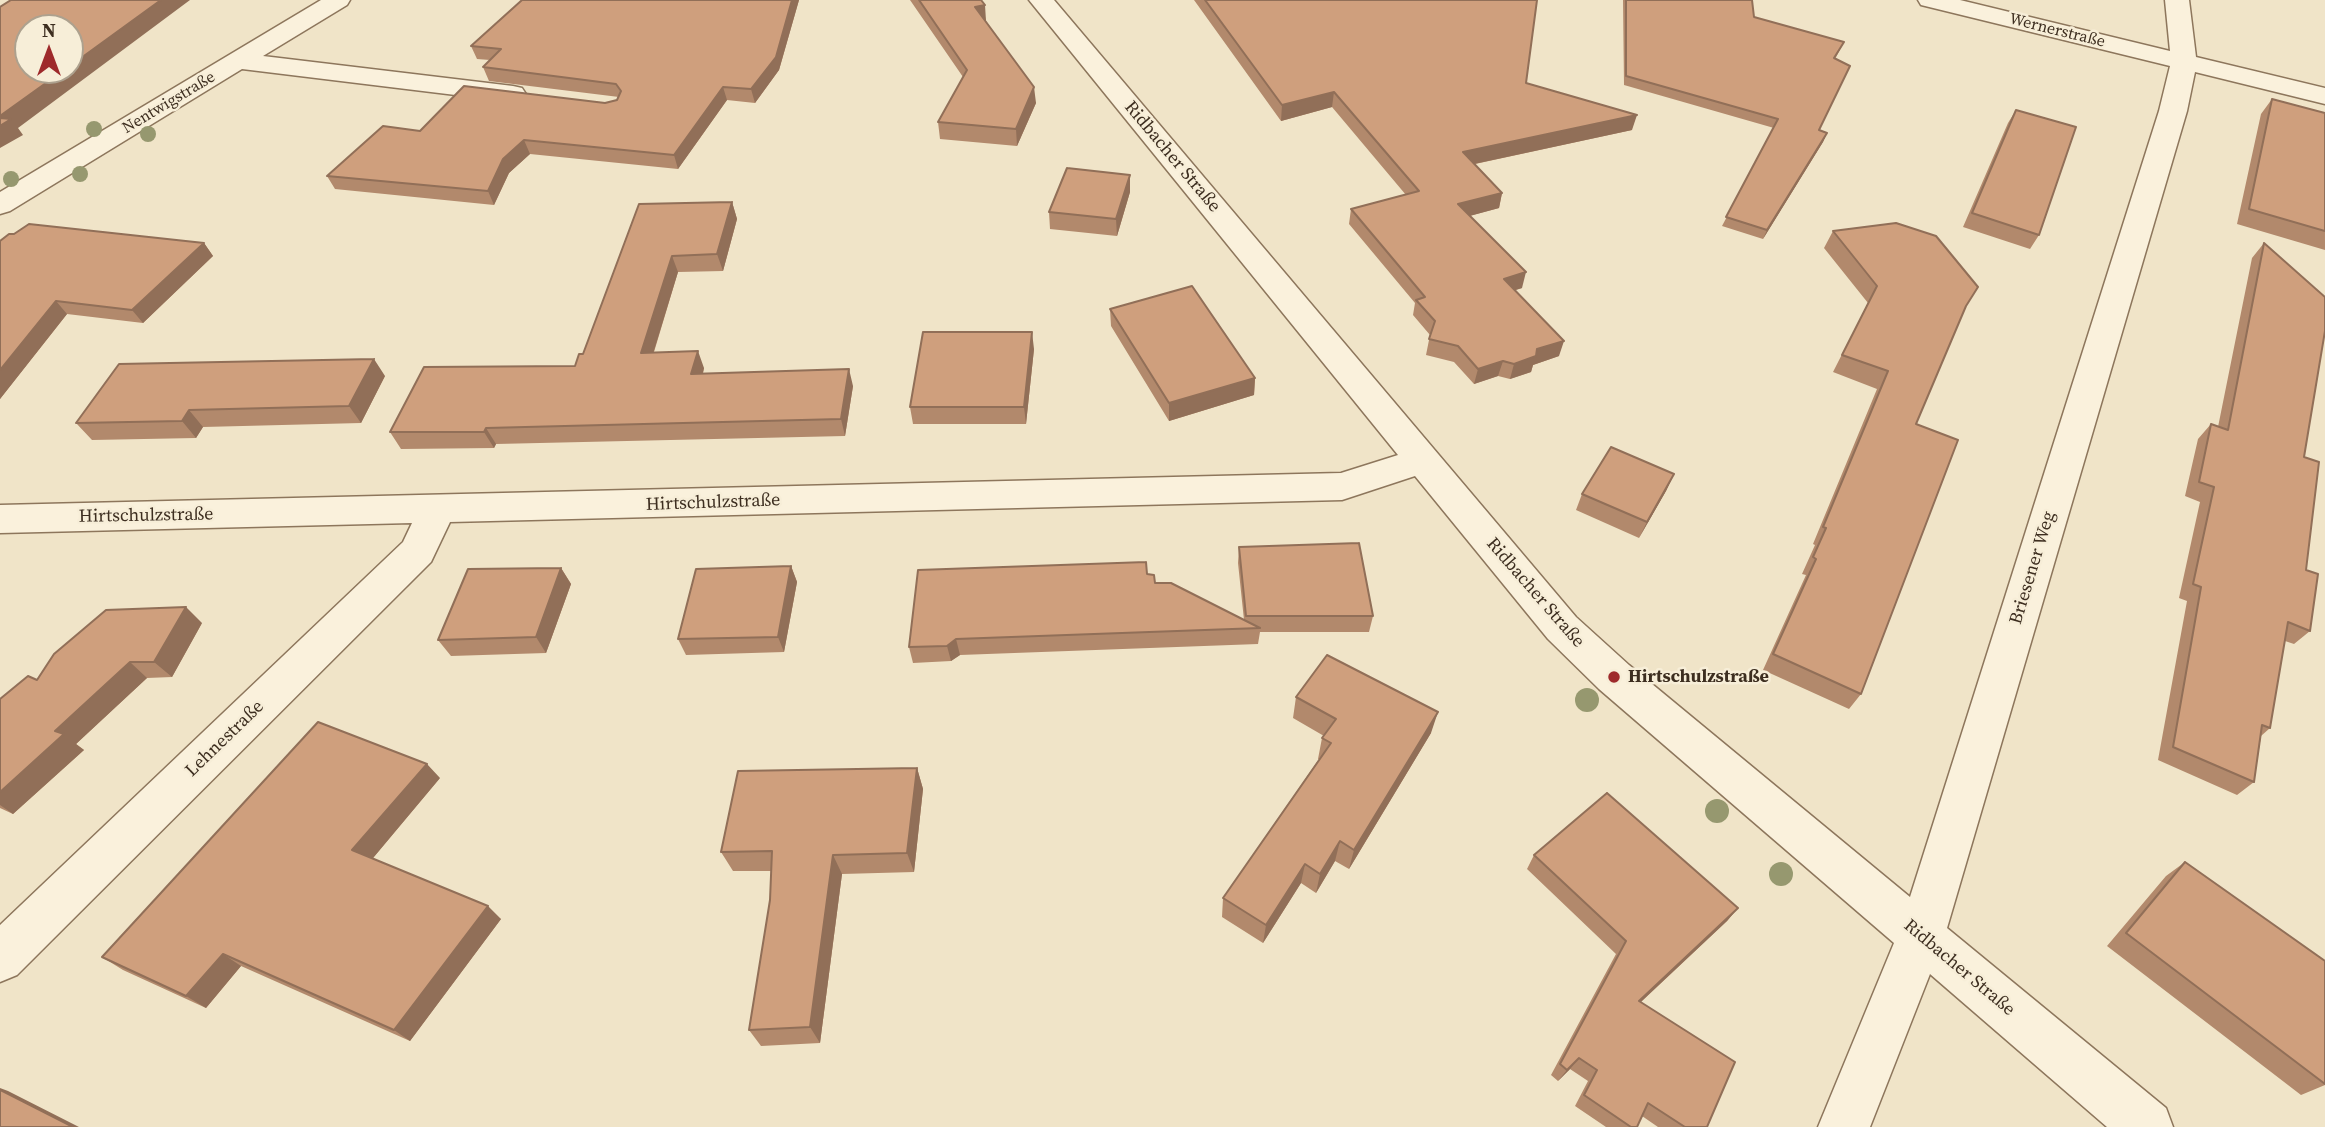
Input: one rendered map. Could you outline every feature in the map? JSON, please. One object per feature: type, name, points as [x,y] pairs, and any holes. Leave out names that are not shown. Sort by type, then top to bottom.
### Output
[{"type":"street","name":"Nentwigstraße","points":[[0,205],[338,0]]},
{"type":"street","name":"Ridbacher Straße","points":[[1041,0],[1562,628],[1614,677],[2147,1127]]},
{"type":"street","name":"Wernerstraße","points":[[1930,0],[2325,96]]},
{"type":"street","name":"Briesener Weg","points":[[1844,1127],[1921,936],[2173,111],[2184,61],[2177,0]]},
{"type":"street","points":[[237,61],[541,98]]},
{"type":"street","name":"Hirtschulzstraße","points":[[0,519],[1342,486],[1422,460]]},
{"type":"street","name":"Lehnestraße","points":[[0,958],[417,552],[437,510]]},
{"type":"building","points":[[11,0],[161,0],[84,56],[84,14],[14,14],[14,84],[45,84],[0,116],[0,7]]},
{"type":"building","points":[[522,0],[792,0],[776,57],[751,89],[723,87],[674,155],[524,140],[503,159],[488,191],[327,176],[383,126],[420,131],[464,86],[605,103],[617,100],[621,91],[616,84],[483,67],[501,49],[471,46]]},
{"type":"building","points":[[919,0],[981,0],[985,5],[975,7],[1034,87],[1016,129],[938,122],[967,70]]},
{"type":"building","points":[[1205,0],[1537,0],[1526,83],[1637,115],[1463,152],[1502,193],[1458,204],[1526,272],[1504,279],[1564,341],[1537,349],[1536,356],[1514,364],[1503,361],[1478,369],[1458,346],[1429,339],[1435,321],[1416,300],[1425,297],[1351,209],[1419,191],[1334,92],[1282,105]]},
{"type":"building","points":[[1626,0],[1752,0],[1754,17],[1844,42],[1834,58],[1850,66],[1819,130],[1827,133],[1767,230],[1726,217],[1778,119],[1626,76]]},
{"type":"building","points":[[2272,99],[2325,113],[2325,231],[2249,209]]},
{"type":"building","points":[[2016,110],[2076,127],[2039,235],[1972,213]]},
{"type":"building","points":[[0,118],[11,119],[0,126]]},
{"type":"building","points":[[1067,168],[1130,175],[1116,219],[1049,212]]},
{"type":"building","points":[[732,202],[717,254],[672,256],[641,353],[698,351],[691,374],[849,369],[841,419],[486,428],[484,432],[390,432],[424,367],[575,366],[579,354],[583,354],[639,204]]},
{"type":"building","points":[[1896,223],[1936,236],[1978,287],[1966,306],[1916,424],[1958,440],[1861,694],[1773,654],[1816,559],[1813,557],[1826,528],[1823,527],[1888,371],[1842,355],[1877,286],[1833,231]]},
{"type":"building","points":[[29,224],[204,243],[132,310],[56,301],[0,370],[0,241]]},
{"type":"building","points":[[2264,243],[2325,297],[2325,331],[2304,457],[2319,462],[2306,570],[2318,574],[2310,631],[2288,622],[2270,728],[2262,725],[2254,782],[2173,747],[2201,587],[2193,584],[2214,487],[2199,482],[2211,424],[2228,430]]},
{"type":"building","points":[[1192,286],[1255,378],[1169,403],[1110,309]]},
{"type":"building","points":[[923,332],[1032,332],[1024,407],[910,407]]},
{"type":"building","points":[[374,359],[349,406],[189,410],[182,421],[76,423],[119,364]]},
{"type":"building","points":[[1611,447],[1674,474],[1647,522],[1582,494]]},
{"type":"building","points":[[1359,543],[1373,616],[1246,616],[1239,547]]},
{"type":"building","points":[[1146,562],[1147,574],[1154,575],[1155,583],[1171,583],[1260,628],[956,639],[947,646],[909,647],[918,570]]},
{"type":"building","points":[[791,566],[778,637],[678,639],[696,569]]},
{"type":"building","points":[[561,568],[536,637],[438,640],[468,569]]},
{"type":"building","points":[[186,607],[154,662],[130,662],[55,731],[64,734],[0,792],[0,699],[28,676],[37,680],[54,654],[106,610]]},
{"type":"building","points":[[1327,655],[1438,712],[1354,850],[1340,841],[1320,874],[1305,864],[1266,925],[1223,898],[1331,743],[1322,738],[1336,719],[1296,697]]},
{"type":"building","points":[[318,722],[427,764],[352,850],[488,906],[394,1030],[223,954],[186,996],[102,957]]},
{"type":"building","points":[[917,768],[907,853],[833,855],[810,1027],[749,1030],[770,900],[772,851],[721,852],[738,771]]},
{"type":"building","points":[[1607,793],[1738,908],[1639,1001],[1735,1062],[1707,1127],[1685,1127],[1648,1103],[1637,1127],[1631,1127],[1584,1095],[1597,1070],[1579,1058],[1567,1070],[1560,1064],[1626,941],[1534,855]]},
{"type":"building","points":[[2185,862],[2325,961],[2325,1084],[2126,933]]},
{"type":"building","points":[[0,1090],[73,1127],[0,1127]]},
{"type":"place","name":"Hirtschulzstraße","points":[[1614,677]]}]
